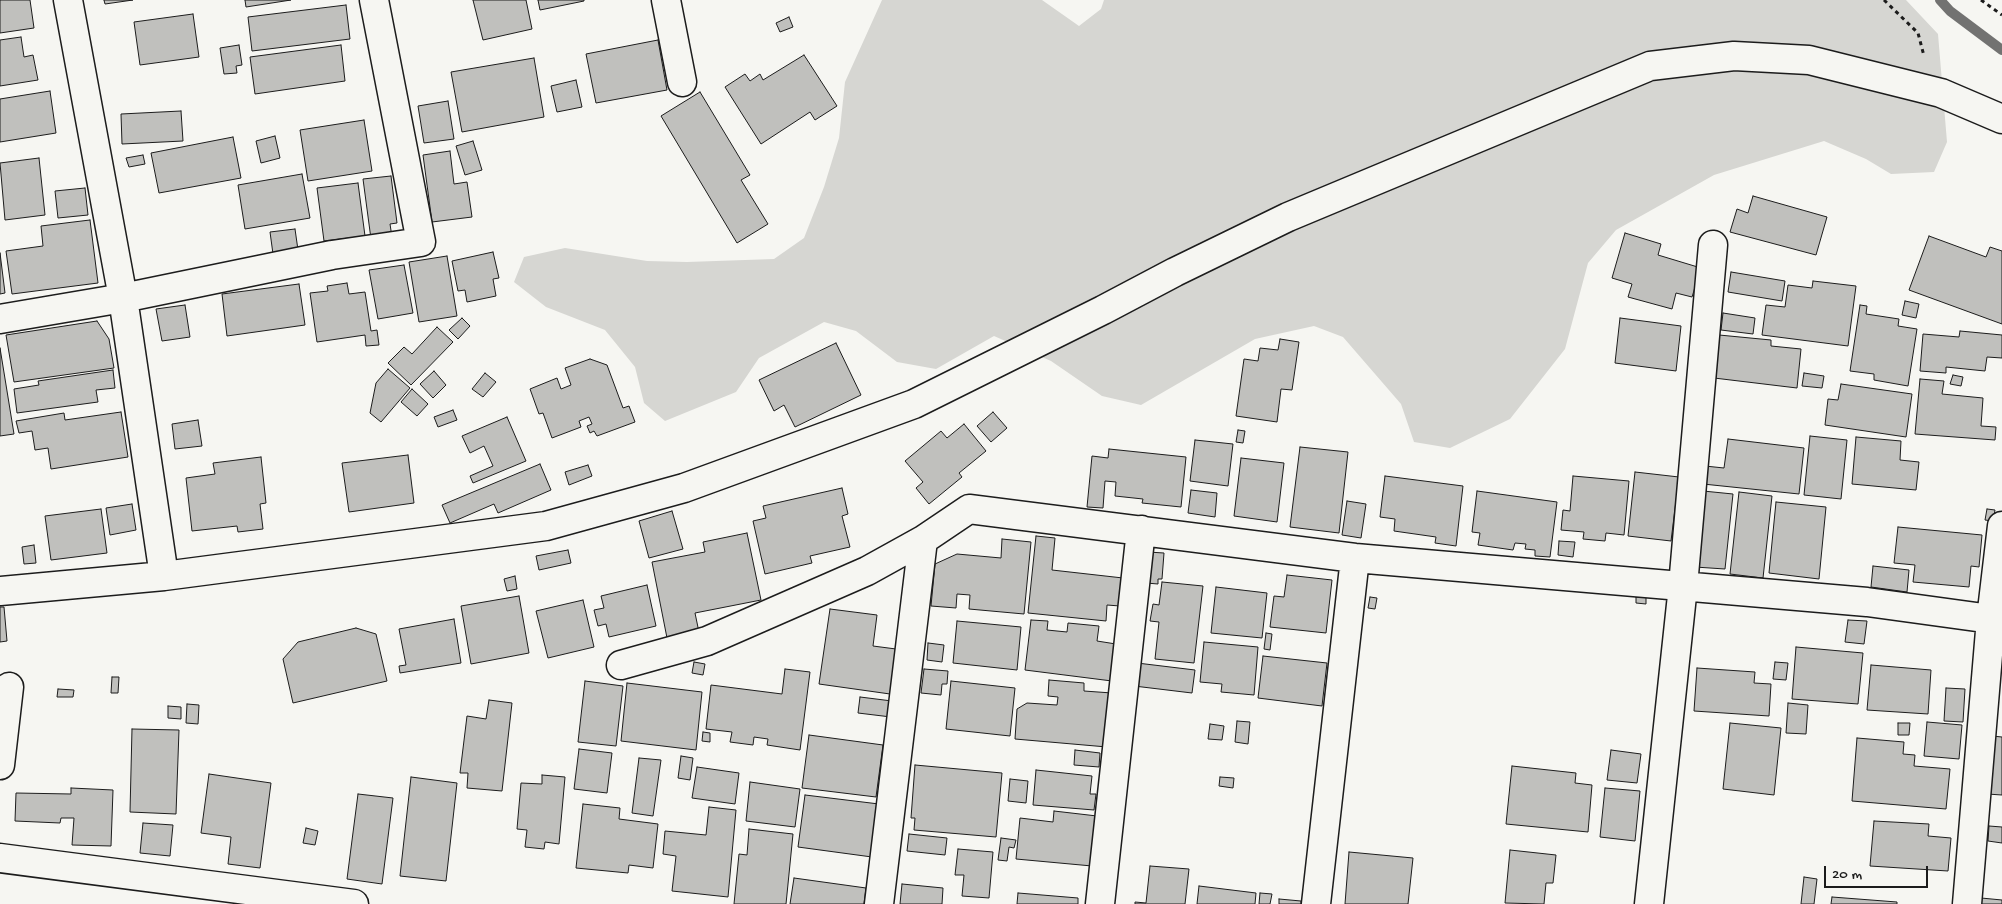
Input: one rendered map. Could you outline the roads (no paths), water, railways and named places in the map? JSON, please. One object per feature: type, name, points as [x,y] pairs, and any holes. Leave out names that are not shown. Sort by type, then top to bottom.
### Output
[{"type":"street","points":[[68,0],[123,298],[164,576]]},
{"type":"street","points":[[0,319],[123,298],[332,255],[421,242],[374,0]]},
{"type":"street","points":[[666,0],[682,82]]},
{"type":"street","points":[[0,591],[164,576],[546,526],[684,488],[914,404],[1288,217],[1650,66],[1734,56],[1809,60],[1941,93],[2002,119]]},
{"type":"street","points":[[1649,904],[1683,586],[1713,245]]},
{"type":"street","points":[[622,665],[707,640],[867,571],[923,540],[969,509],[1355,558],[1867,602],[1992,619]]},
{"type":"street","points":[[1967,904],[1993,705],[1992,619],[2002,526]]},
{"type":"street","points":[[1100,904],[1141,530]]},
{"type":"street","points":[[879,904],[923,540]]},
{"type":"street","points":[[1316,904],[1355,558]]},
{"type":"street","points":[[0,765],[9,687]]},
{"type":"street","points":[[0,858],[354,904]]},
{"type":"waterway","points":[[1940,0],[1950,11],[2002,50]]}]
